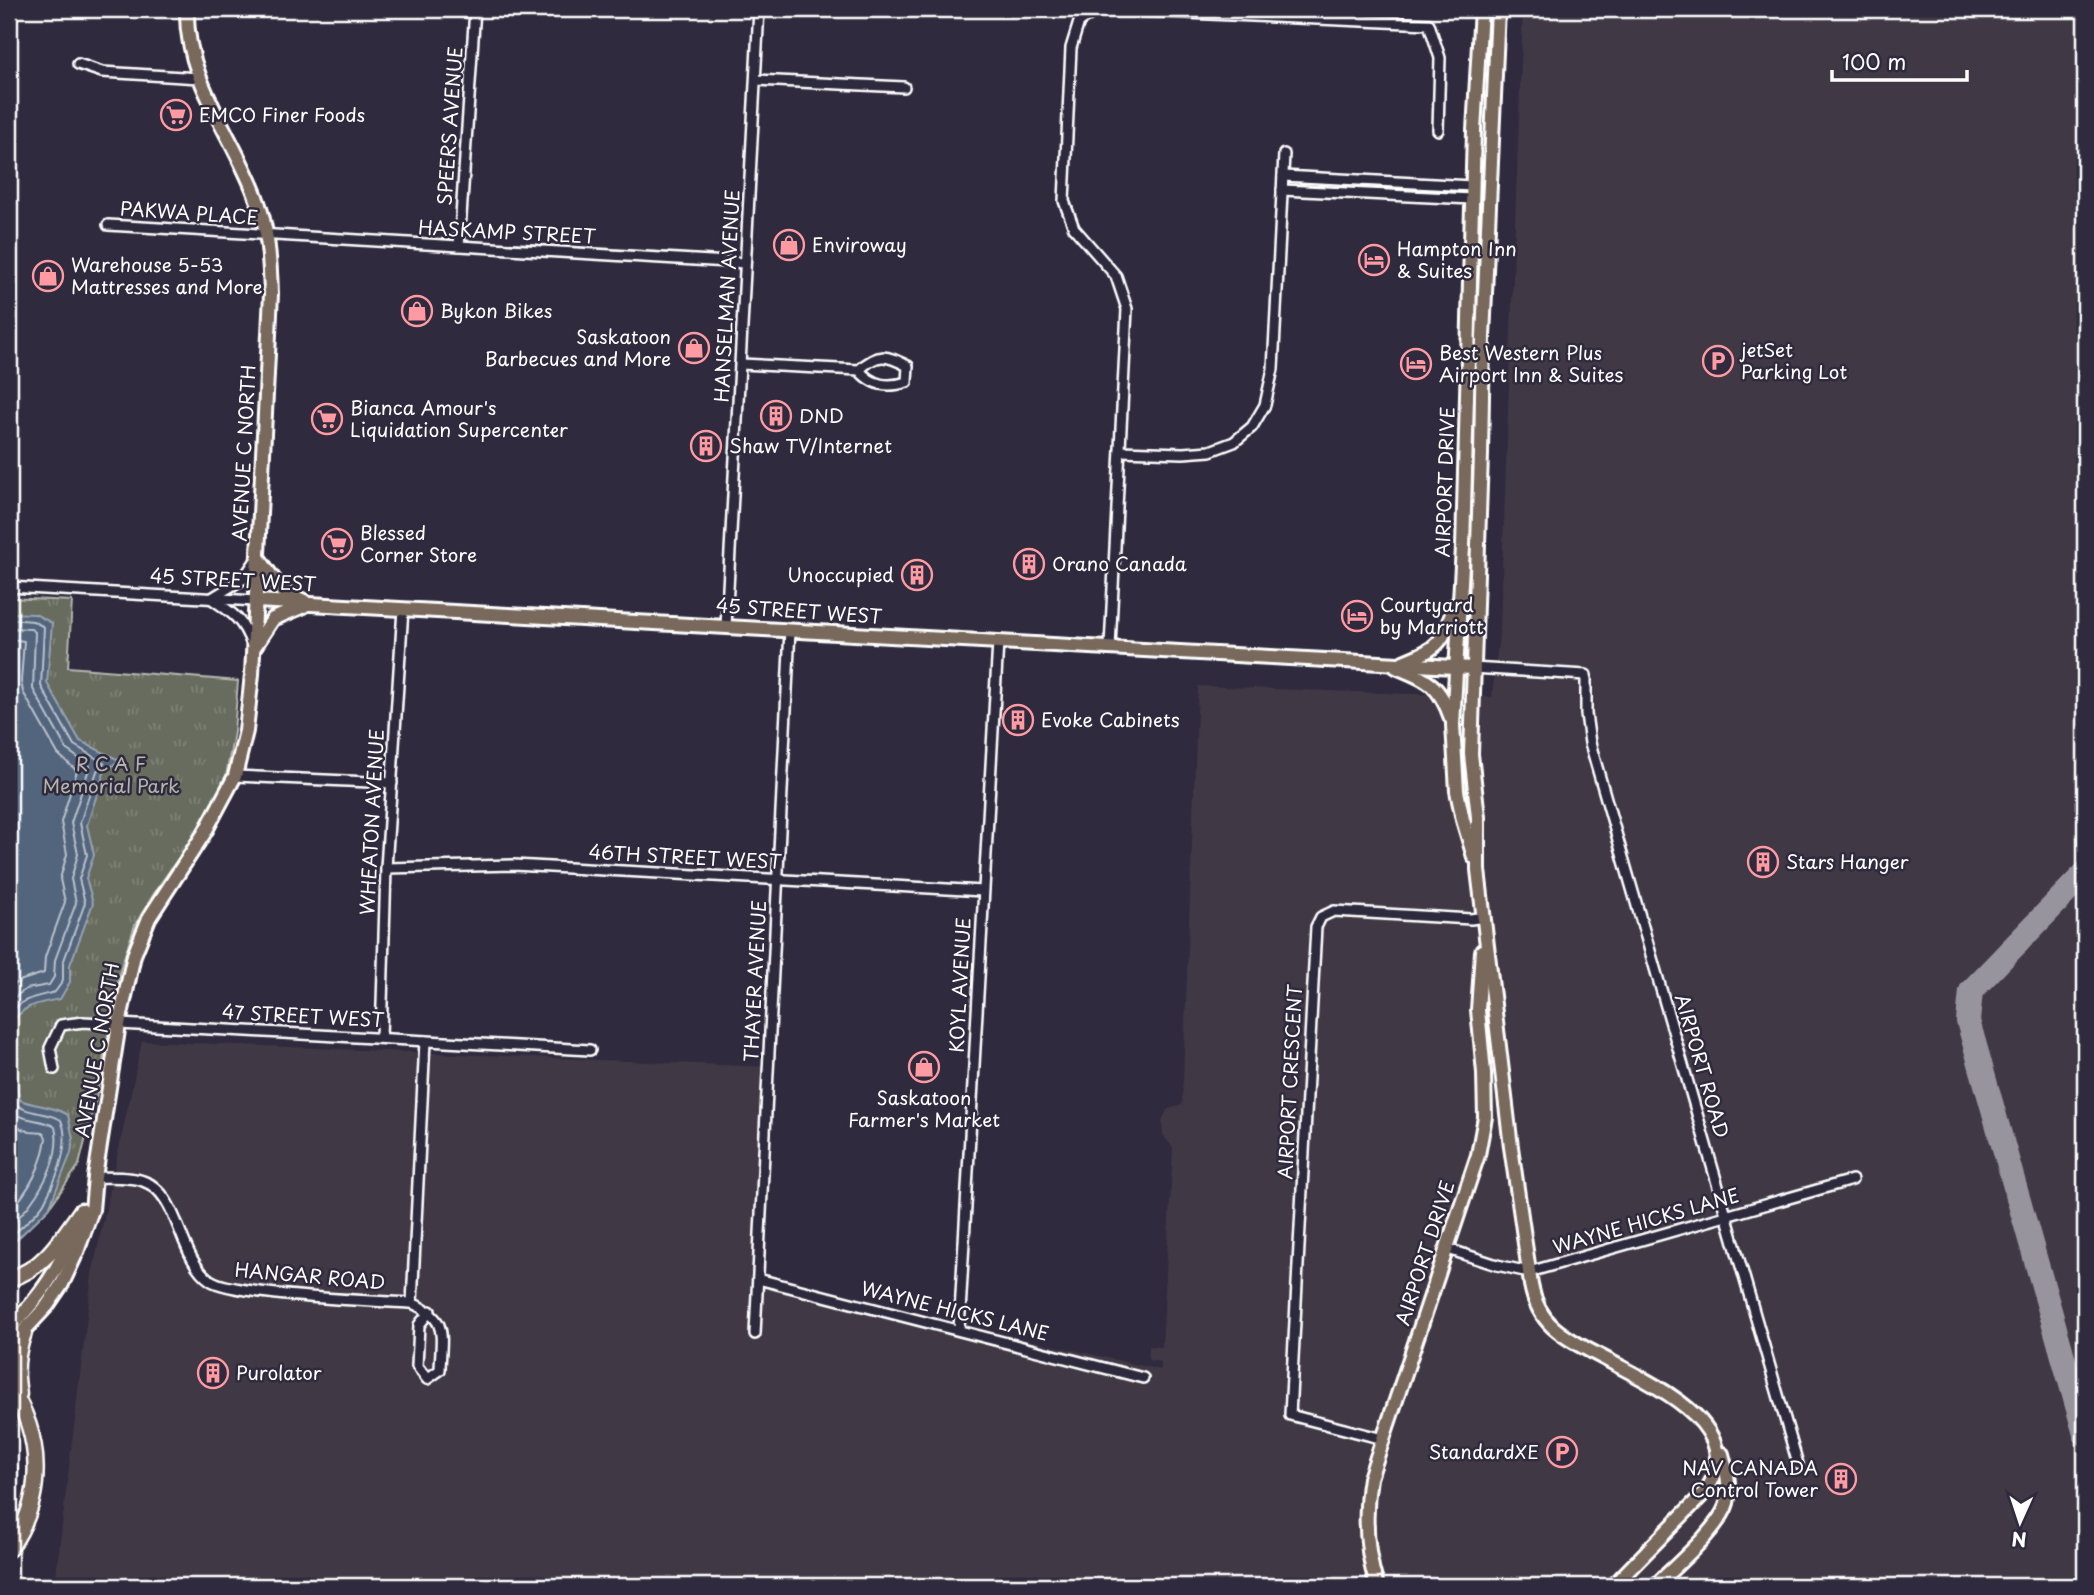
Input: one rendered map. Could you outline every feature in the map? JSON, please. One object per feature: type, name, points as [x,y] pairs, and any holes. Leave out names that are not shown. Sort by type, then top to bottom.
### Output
[{"type":"highway","points":[[9,1279],[29,1271],[49,1256],[81,1211]]},
{"type":"highway","points":[[21,1402],[15,1366],[24,1333]]},
{"type":"highway","points":[[9,1385],[21,1402],[28,1419],[35,1445],[36,1472],[28,1511],[9,1549]]},
{"type":"highway","points":[[9,1468],[9,1486]]},
{"type":"main road","name":"AVENUE C NORTH","points":[[9,1347],[24,1333],[54,1295],[72,1263],[92,1210],[94,1177],[130,971],[149,918],[205,832],[235,776],[246,731],[256,601],[271,294],[267,235],[256,196],[199,78],[187,25],[187,9]]},
{"type":"main road","name":"AIRPORT DRIVE","points":[[1478,870],[1457,791],[1453,725],[1466,466],[1472,192],[1481,9]]},
{"type":"main road","name":"AIRPORT DRIVE","points":[[1499,9],[1483,324],[1481,468],[1470,744],[1478,817],[1478,870],[1510,1147],[1536,1302],[1550,1325],[1577,1344],[1675,1398],[1697,1416],[1723,1457],[1729,1490],[1727,1503],[1715,1525],[1655,1586]]},
{"type":"main road","points":[[258,557],[282,591],[311,604]]},
{"type":"main road","points":[[1392,664],[1429,652],[1440,643],[1460,591]]},
{"type":"main road","name":"45 STREET WEST","points":[[256,601],[1472,668]]},
{"type":"main road","points":[[253,649],[273,619],[311,604]]},
{"type":"main road","points":[[1392,664],[1436,687],[1447,706],[1453,725]]},
{"type":"main road","name":"AIRPORT DRIVE","points":[[1377,1586],[1366,1515],[1370,1479],[1478,1155],[1485,1117],[1478,1010],[1484,922]]},
{"type":"main road","name":"AVENUE C NORTH","points":[[9,1329],[45,1290],[55,1273],[94,1177]]},
{"type":"main road","points":[[1613,1586],[1707,1490],[1717,1471],[1718,1462],[1712,1438]]},
{"type":"street","name":"SPEERS AVENUE","points":[[459,246],[475,9]]},
{"type":"street","name":"HANSELMAN AVENUE","points":[[726,626],[759,9]]},
{"type":"street","points":[[1111,647],[1127,317],[1125,298],[1116,276],[1074,228],[1064,201],[1071,48],[1079,22],[1098,9],[1429,24],[1440,58],[1438,130]]},
{"type":"street","points":[[78,64],[102,72],[199,78]]},
{"type":"street","points":[[756,80],[904,87]]},
{"type":"street","points":[[1120,451],[1210,451],[1234,442],[1252,427],[1265,405],[1272,376],[1284,155]]},
{"type":"street","points":[[1283,176],[1472,192]]},
{"type":"street","points":[[1282,190],[1472,192]]},
{"type":"street","name":"PAKWA PLACE","points":[[108,225],[267,235]]},
{"type":"street","name":"HASKAMP STREET","points":[[267,235],[745,263]]},
{"type":"street","points":[[741,364],[859,370],[871,359],[883,356],[908,366],[909,373],[907,382],[894,386],[867,380],[859,370]]},
{"type":"street","points":[[253,649],[247,631],[238,617],[210,598],[239,582],[258,557]]},
{"type":"street","name":"45 STREET WEST","points":[[9,587],[256,601]]},
{"type":"street","name":"WHEATON AVENUE","points":[[381,1038],[386,869],[403,608]]},
{"type":"street","name":"THAYER AVENUE","points":[[755,1334],[790,630]]},
{"type":"street","name":"KOYL AVENUE","points":[[959,1330],[998,642]]},
{"type":"street","name":"45 STREET WEST","points":[[1472,668],[1586,675]]},
{"type":"street","name":"AIRPORT ROAD","points":[[1586,675],[1585,703],[1590,743],[1798,1464]]},
{"type":"street","points":[[235,776],[392,783]]},
{"type":"street","name":"46TH STREET WEST","points":[[386,869],[514,865],[983,891]]},
{"type":"street","name":"AIRPORT CRESCENT","points":[[1383,1439],[1290,1415],[1316,925],[1323,915],[1334,911],[1484,922]]},
{"type":"street","name":"47 STREET WEST","points":[[54,1069],[50,1048],[61,1025],[83,1022],[590,1050]]},
{"type":"street","name":"HANGAR ROAD","points":[[412,1303],[425,1041]]},
{"type":"street","name":"HANGAR ROAD","points":[[94,1177],[141,1180],[150,1184],[171,1207],[198,1268],[211,1281],[223,1286],[265,1292],[412,1303],[430,1311]]},
{"type":"street","name":"WAYNE HICKS LANE","points":[[1448,1249],[1529,1272],[1852,1180]]},
{"type":"street","name":"WAYNE HICKS LANE","points":[[758,1279],[1143,1378]]},
{"type":"street","points":[[430,1311],[441,1325],[440,1370],[427,1380],[417,1366],[419,1325],[430,1311]]},
{"type":"shaded area","points":[[1523,9],[2085,9],[2085,1586],[50,1586],[56,1576],[92,1274],[142,1041],[768,1067],[758,1279],[1161,1370],[1161,1362],[1148,1360],[1149,1346],[1162,1347],[1173,1148],[1163,1135],[1162,1120],[1168,1109],[1182,1105],[1198,686],[1492,697],[1500,626]]},
{"type":"green space","name":"R C A F Memorial Park","points":[[9,598],[72,601],[68,667],[238,681],[234,732],[226,776],[206,819],[135,925],[121,967],[96,1098],[79,1165],[49,1208],[9,1247]]},
{"type":"water","points":[[9,613],[35,614],[52,623],[47,683],[80,741],[119,760],[104,773],[87,825],[94,855],[86,878],[93,903],[70,965],[70,982],[60,999],[31,1006],[20,1013],[9,1026]]},
{"type":"water","points":[[9,1026],[16,1048],[16,1086],[20,1100],[56,1109],[68,1115],[73,1139],[71,1153],[49,1208],[9,1247]]},
{"type":"taxiway","points":[[2085,873],[1971,991],[1968,1021],[2085,1434]]},
{"type":"place","name":"EMCO Finer Foods","points":[[176,115]]},
{"type":"place","name":"Enviroway","points":[[789,245]]},
{"type":"place","name":"Hampton Inn & Suites","points":[[1374,260]]},
{"type":"place","name":"Warehouse 5-53 Mattresses and More","points":[[48,276]]},
{"type":"place","name":"Bykon Bikes","points":[[417,311]]},
{"type":"place","name":"Saskatoon Barbecues and More","points":[[694,348]]},
{"type":"place","name":"jetSet Parking Lot","points":[[1718,361]]},
{"type":"place","name":"Best Western Plus Airport Inn & Suites","points":[[1416,364]]},
{"type":"place","name":"DND","points":[[776,416]]},
{"type":"place","name":"Bianca Amour's Liquidation Supercenter","points":[[327,419]]},
{"type":"place","name":"Shaw TV/Internet","points":[[706,446]]},
{"type":"place","name":"Blessed Corner Store","points":[[337,544]]},
{"type":"place","name":"Orano Canada","points":[[1029,564]]},
{"type":"place","name":"Unoccupied","points":[[917,575]]},
{"type":"place","name":"Courtyard by Marriott","points":[[1357,616]]},
{"type":"place","name":"Evoke Cabinets","points":[[1018,720]]},
{"type":"place","name":"Stars Hanger","points":[[1763,862]]},
{"type":"place","name":"Saskatoon Farmer's Market","points":[[924,1067]]},
{"type":"place","name":"Purolator","points":[[213,1373]]},
{"type":"place","name":"StandardXE","points":[[1562,1452]]},
{"type":"place","name":"NAV CANADA Control Tower","points":[[1841,1479]]}]
